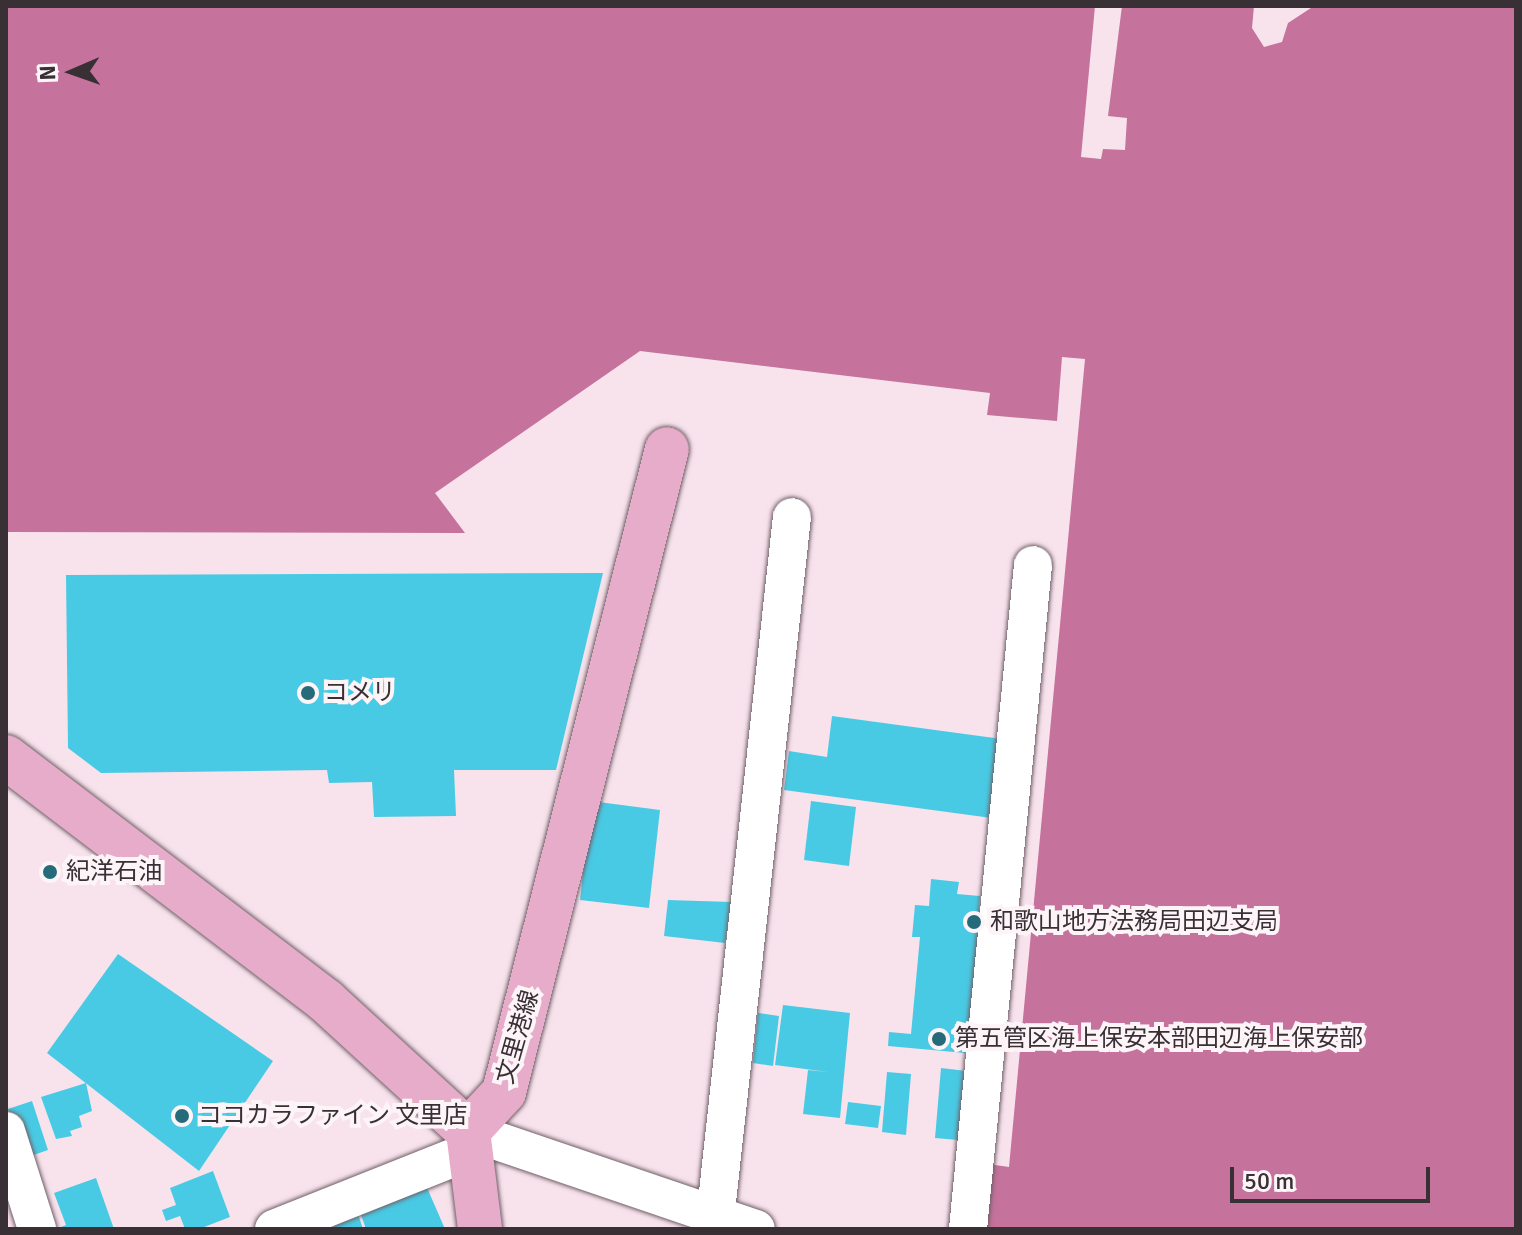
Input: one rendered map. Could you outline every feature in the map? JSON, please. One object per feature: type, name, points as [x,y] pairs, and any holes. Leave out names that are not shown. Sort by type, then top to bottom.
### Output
[{"type":"main road","name":"文里港線","points":[[469,1141],[504,1092],[667,449]]},
{"type":"main road","points":[[6,757],[326,1001],[469,1141],[480,1229]]},
{"type":"street","points":[[715,1222],[792,517]]},
{"type":"street","points":[[968,1229],[1033,565]]},
{"type":"street","points":[[6,1131],[37,1229]]},
{"type":"street","points":[[274,1229],[469,1141],[715,1222],[756,1229]]},
{"type":"shaded area","points":[[6,6],[1095,6],[1081,157],[1101,159],[1103,149],[1125,150],[1127,118],[1108,116],[1122,6],[1254,6],[1252,28],[1264,47],[1282,42],[1288,23],[1314,6],[1516,6],[1516,1229],[980,1229],[988,1164],[1009,1167],[1085,359],[1062,357],[1057,421],[987,415],[990,393],[640,351],[435,493],[465,533],[6,532]]},
{"type":"building","points":[[603,573],[556,770],[454,770],[456,816],[374,817],[372,782],[329,783],[327,770],[101,773],[68,748],[66,575]]},
{"type":"building","points":[[832,716],[1009,740],[999,819],[784,790],[789,751],[827,757]]},
{"type":"building","points":[[591,801],[660,810],[649,908],[580,900]]},
{"type":"building","points":[[811,801],[856,807],[849,866],[804,860]]},
{"type":"building","points":[[931,879],[959,882],[957,894],[980,896],[979,910],[986,911],[973,1043],[966,1042],[965,1053],[888,1046],[889,1032],[911,1034],[920,937],[912,937],[915,905],[929,906]]},
{"type":"building","points":[[668,900],[732,902],[725,943],[664,936]]},
{"type":"building","name":"ココカラファイン 文里店","points":[[118,954],[273,1061],[199,1171],[47,1053]]},
{"type":"building","points":[[783,1005],[850,1013],[840,1118],[803,1114],[808,1070],[828,1072],[775,1065]]},
{"type":"building","points":[[758,1013],[779,1016],[773,1066],[753,1063]]},
{"type":"building","points":[[941,1068],[975,1072],[969,1141],[935,1138]]},
{"type":"building","points":[[887,1072],[911,1074],[906,1135],[882,1132]]},
{"type":"building","points":[[86,1083],[92,1111],[79,1116],[82,1127],[70,1131],[72,1136],[56,1139],[41,1097]]},
{"type":"building","points":[[32,1101],[48,1150],[25,1158],[8,1109]]},
{"type":"building","points":[[848,1102],[881,1106],[878,1128],[845,1124]]},
{"type":"building","points":[[213,1171],[230,1217],[199,1229],[185,1229],[180,1216],[166,1221],[162,1210],[176,1205],[170,1188]]},
{"type":"building","points":[[96,1178],[114,1229],[56,1229],[66,1225],[54,1193]]},
{"type":"building","points":[[425,1183],[445,1229],[366,1229],[360,1212]]},
{"type":"building","points":[[357,1211],[363,1229],[335,1229],[332,1221]]},
{"type":"place","name":"コメリ","points":[[308,693]]},
{"type":"place","name":"紀洋石油","points":[[50,872]]},
{"type":"place","name":"和歌山地方法務局田辺支局","points":[[974,922]]},
{"type":"place","name":"第五管区海上保安本部田辺海上保安部","points":[[939,1039]]},
{"type":"place","name":"ココカラファイン 文里店","points":[[182,1116]]}]
